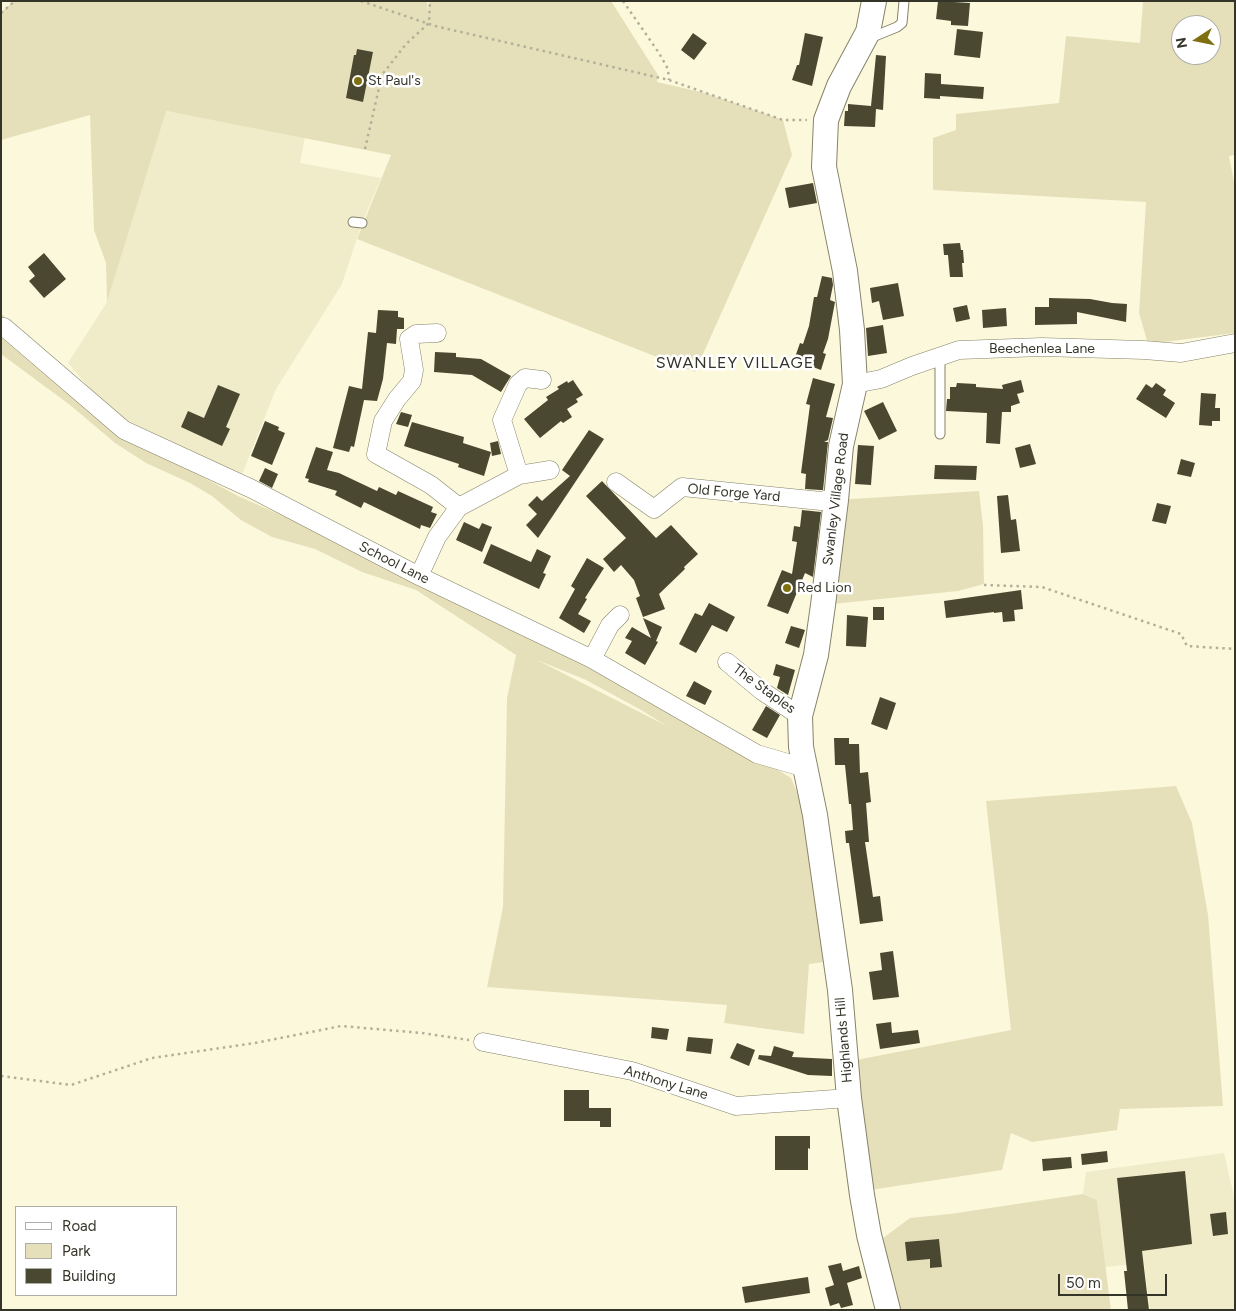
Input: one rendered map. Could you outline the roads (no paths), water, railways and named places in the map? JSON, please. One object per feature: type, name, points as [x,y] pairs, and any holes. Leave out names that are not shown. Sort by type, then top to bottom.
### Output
[{"type":"street","name":"Swanley Village Road","points":[[805,768],[801,747],[800,716],[816,655],[837,497],[840,446],[855,384],[852,330],[844,271],[824,167],[826,120],[839,86],[865,40],[874,1]]},
{"type":"street","name":"School Lane","points":[[1,327],[4,327],[124,430],[252,489],[419,576],[592,658],[757,754],[805,768]]},
{"type":"street","points":[[437,333],[416,334],[409,339],[414,370],[412,381],[397,399],[383,421],[376,454],[431,485],[459,507]]},
{"type":"street","name":"Beechenlea Lane","points":[[855,384],[881,379],[959,350],[1042,347],[1180,353],[1235,343]]},
{"type":"street","points":[[519,475],[502,420],[518,384],[525,378],[542,380]]},
{"type":"street","points":[[419,576],[437,536],[459,507],[519,475],[550,470]]},
{"type":"street","name":"Old Forge Yard","points":[[616,482],[654,510],[682,487],[821,501],[837,497]]},
{"type":"street","points":[[592,658],[610,625],[620,616]]},
{"type":"street","name":"The Staples","points":[[727,662],[762,691],[800,716]]},
{"type":"street","name":"Highlands Hill","points":[[805,768],[815,815],[840,990],[849,1098],[869,1235],[888,1310]]},
{"type":"street","name":"Anthony Lane","points":[[483,1042],[632,1071],[736,1106],[849,1098]]},
{"type":"lane","points":[[865,40],[897,27],[902,23],[904,1]]},
{"type":"lane","points":[[940,356],[940,434]]},
{"type":"place","name":"St Paul's","points":[[358,81]]},
{"type":"place","name":"Red Lion","points":[[787,588]]},
{"type":"district","name":"SWANLEY VILLAGE","points":[[735,363]]}]
